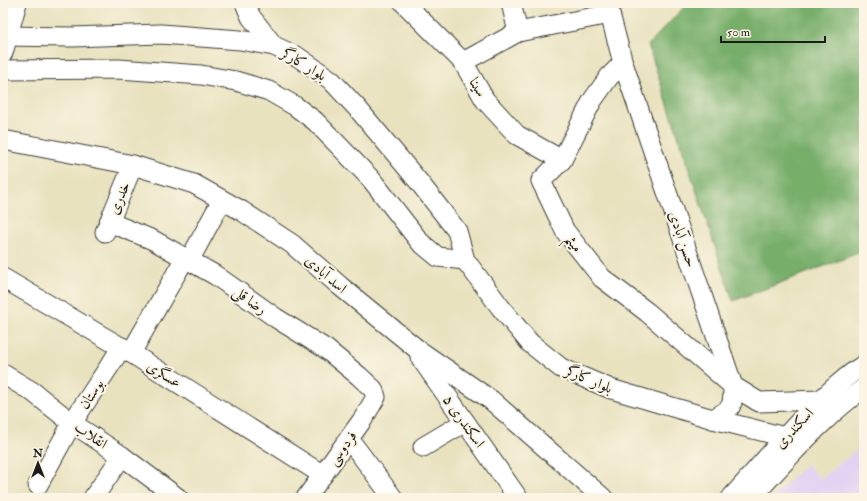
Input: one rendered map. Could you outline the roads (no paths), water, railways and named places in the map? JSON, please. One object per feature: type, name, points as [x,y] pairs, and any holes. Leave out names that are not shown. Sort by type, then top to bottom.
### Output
[{"type":"street","points":[[5,42],[17,3]]},
{"type":"street","points":[[245,3],[251,17],[274,46]]},
{"type":"street","name":"سینا","points":[[404,3],[463,62],[485,100],[517,135],[562,160]]},
{"type":"street","points":[[511,3],[518,32]]},
{"type":"street","points":[[463,62],[518,32],[610,9]]},
{"type":"street","name":"حسن آبادی","points":[[610,9],[623,63],[734,386]]},
{"type":"street","name":"بلوار کارگر","points":[[5,42],[161,34],[240,40],[274,46],[298,57],[331,80],[349,99],[419,182],[457,232],[465,260],[501,308],[530,342],[561,368],[611,389],[712,419],[757,430],[791,443]]},
{"type":"street","name":"میثم","points":[[623,63],[609,77],[592,101],[562,160],[541,181],[565,231],[602,278],[647,312],[734,386]]},
{"type":"street","points":[[3,70],[119,69],[194,75],[236,81],[269,92],[295,106],[315,121],[371,179],[420,242],[438,258],[465,260]]},
{"type":"street","name":"اسد آبادی","points":[[3,140],[134,165],[194,184],[242,211],[292,244],[340,286],[411,344],[490,400],[603,498]]},
{"type":"street","name":"خدری","points":[[107,227],[134,165]]},
{"type":"street","name":"بوستان","points":[[38,485],[72,423],[126,350],[187,260],[222,200]]},
{"type":"street","name":"رضا قلی","points":[[107,227],[153,240],[215,275],[276,318],[326,349],[372,388],[376,397]]},
{"type":"street","name":"عسگری","points":[[3,278],[126,350],[323,475]]},
{"type":"street","name":"اسکندری ۵","points":[[411,344],[518,498]]},
{"type":"street","name":"اسکندری","points":[[752,498],[821,400],[857,369],[864,365]]},
{"type":"street","name":"انقلاب","points":[[3,374],[33,392],[72,423],[122,456],[178,498]]},
{"type":"street","points":[[712,419],[729,410],[733,401],[734,386],[759,402],[821,400]]},
{"type":"street","name":"اسکندری","points":[[731,498],[791,443],[864,388]]},
{"type":"street","name":"فردوسی","points":[[306,498],[376,397]]},
{"type":"street","points":[[423,447],[465,422]]},
{"type":"street","points":[[348,439],[393,498]]},
{"type":"street","points":[[93,498],[122,456]]}]
